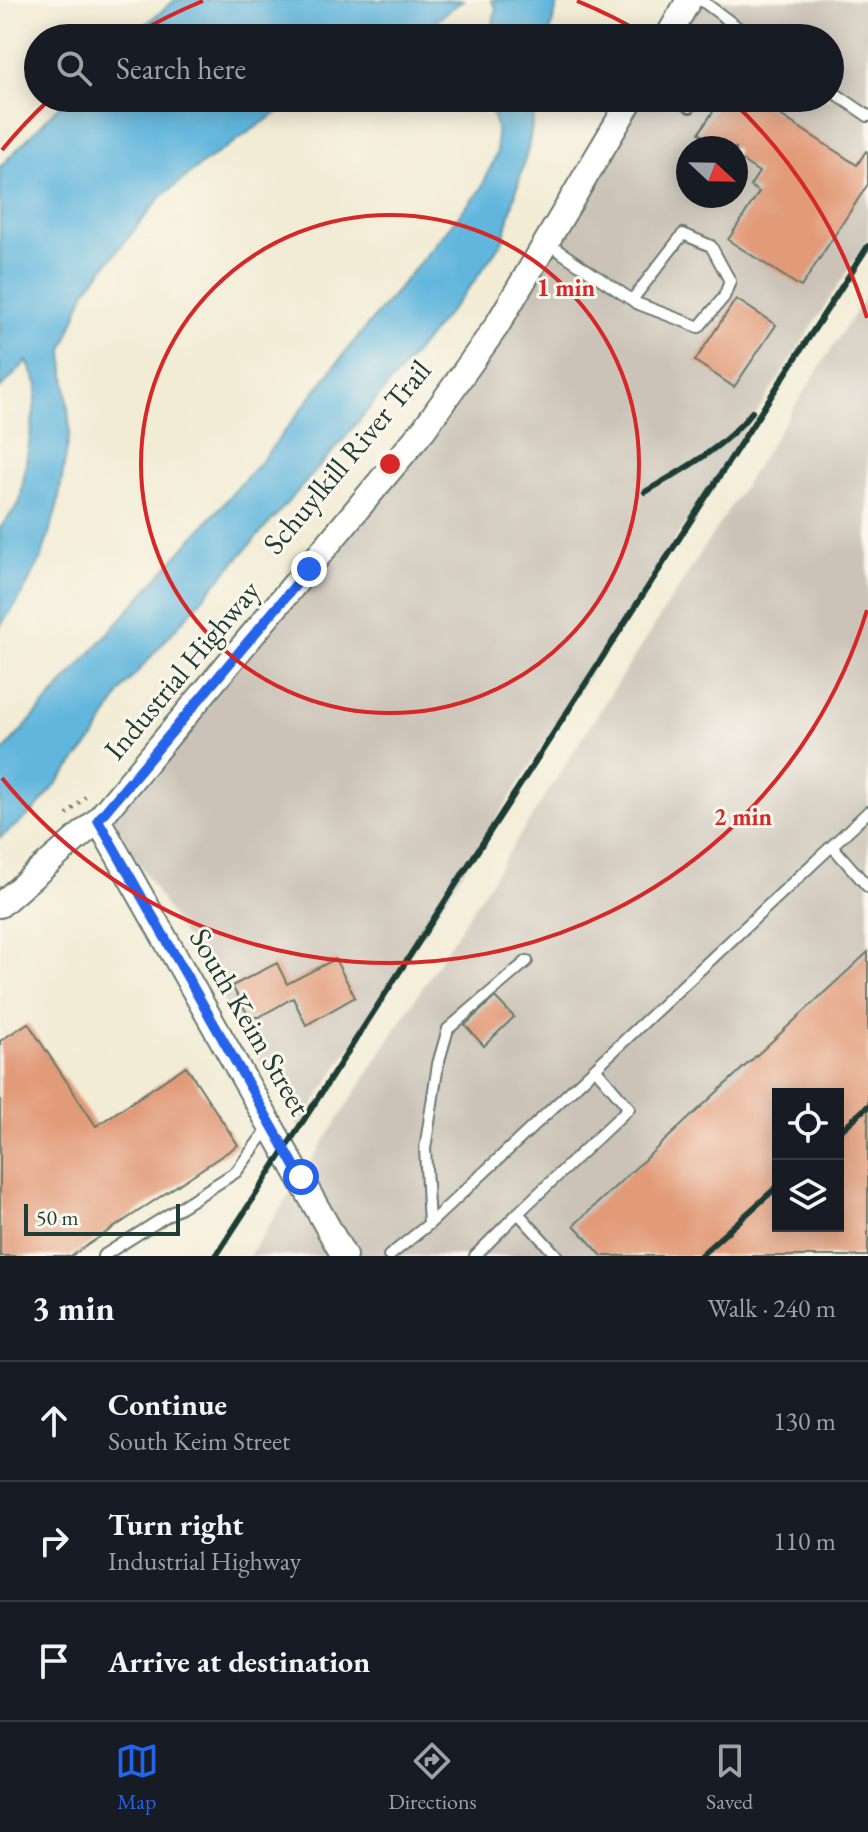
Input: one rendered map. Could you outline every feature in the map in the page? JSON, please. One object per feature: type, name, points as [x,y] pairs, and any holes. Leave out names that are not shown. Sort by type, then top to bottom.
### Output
[{"type":"street","points":[[675,24],[689,0]]},
{"type":"street","name":"Industrial Highway","points":[[0,905],[98,820],[424,429],[481,350],[624,112]]},
{"type":"street","name":"South Keim Street","points":[[98,820],[344,1256]]},
{"type":"lane","points":[[701,0],[726,24]]},
{"type":"lane","points":[[844,100],[868,116]]},
{"type":"lane","points":[[547,243],[632,300],[699,327],[724,297],[730,281],[711,246],[683,234],[632,300]]},
{"type":"lane","points":[[396,1254],[868,812]]},
{"type":"lane","points":[[832,846],[868,887]]},
{"type":"lane","points":[[429,1224],[425,1149],[438,1064],[448,1029],[527,961]]},
{"type":"lane","points":[[475,1256],[629,1108],[595,1068]]},
{"type":"lane","points":[[103,1256],[236,1172],[271,1124]]},
{"type":"lane","points":[[518,1213],[557,1256]]},
{"type":"path","points":[[60,821],[90,792]]},
{"type":"shaded area","points":[[703,0],[868,0],[868,239],[299,1127],[107,810],[481,350],[632,112],[844,112],[844,24],[688,24]]},
{"type":"shaded area","points":[[868,292],[868,1256],[249,1256],[301,1177]]},
{"type":"water","points":[[175,0],[463,0],[431,24],[146,24]]},
{"type":"water","points":[[491,0],[559,0],[552,24],[493,24],[496,8]]},
{"type":"water","points":[[53,112],[278,112],[205,162],[161,197],[86,290],[63,350],[70,431],[57,508],[41,559],[17,603],[0,626],[0,528],[20,502],[38,385],[27,361],[0,389],[0,167]]},
{"type":"water","points":[[492,112],[534,112],[503,240],[474,282],[342,441],[124,687],[93,740],[34,811],[0,838],[0,755],[263,459],[347,350],[481,189],[497,153]]},
{"type":"building","points":[[713,112],[776,112],[857,165],[866,151],[868,153],[868,184],[801,287],[728,240],[759,192],[750,186],[759,172],[748,165],[748,136],[704,136],[699,133]]},
{"type":"building","points":[[736,299],[776,325],[734,387],[695,361]]},
{"type":"building","points":[[868,952],[868,1256],[602,1256],[574,1225]]},
{"type":"building","points":[[335,959],[355,997],[306,1025],[293,998],[259,1017],[249,1017],[232,986],[277,963],[287,984]]},
{"type":"building","points":[[495,997],[514,1017],[484,1046],[465,1025]]},
{"type":"building","points":[[28,1023],[96,1126],[186,1066],[238,1145],[71,1256],[0,1256],[0,1041]]},
{"type":"railway","points":[[216,1256],[868,246]]},
{"type":"railway","points":[[645,492],[716,447],[752,412]]},
{"type":"railway","points":[[844,1128],[868,1106]]},
{"type":"railway","points":[[700,1256],[772,1191]]},
{"type":"route","points":[[301,1177],[98,820],[309,569]]}]
